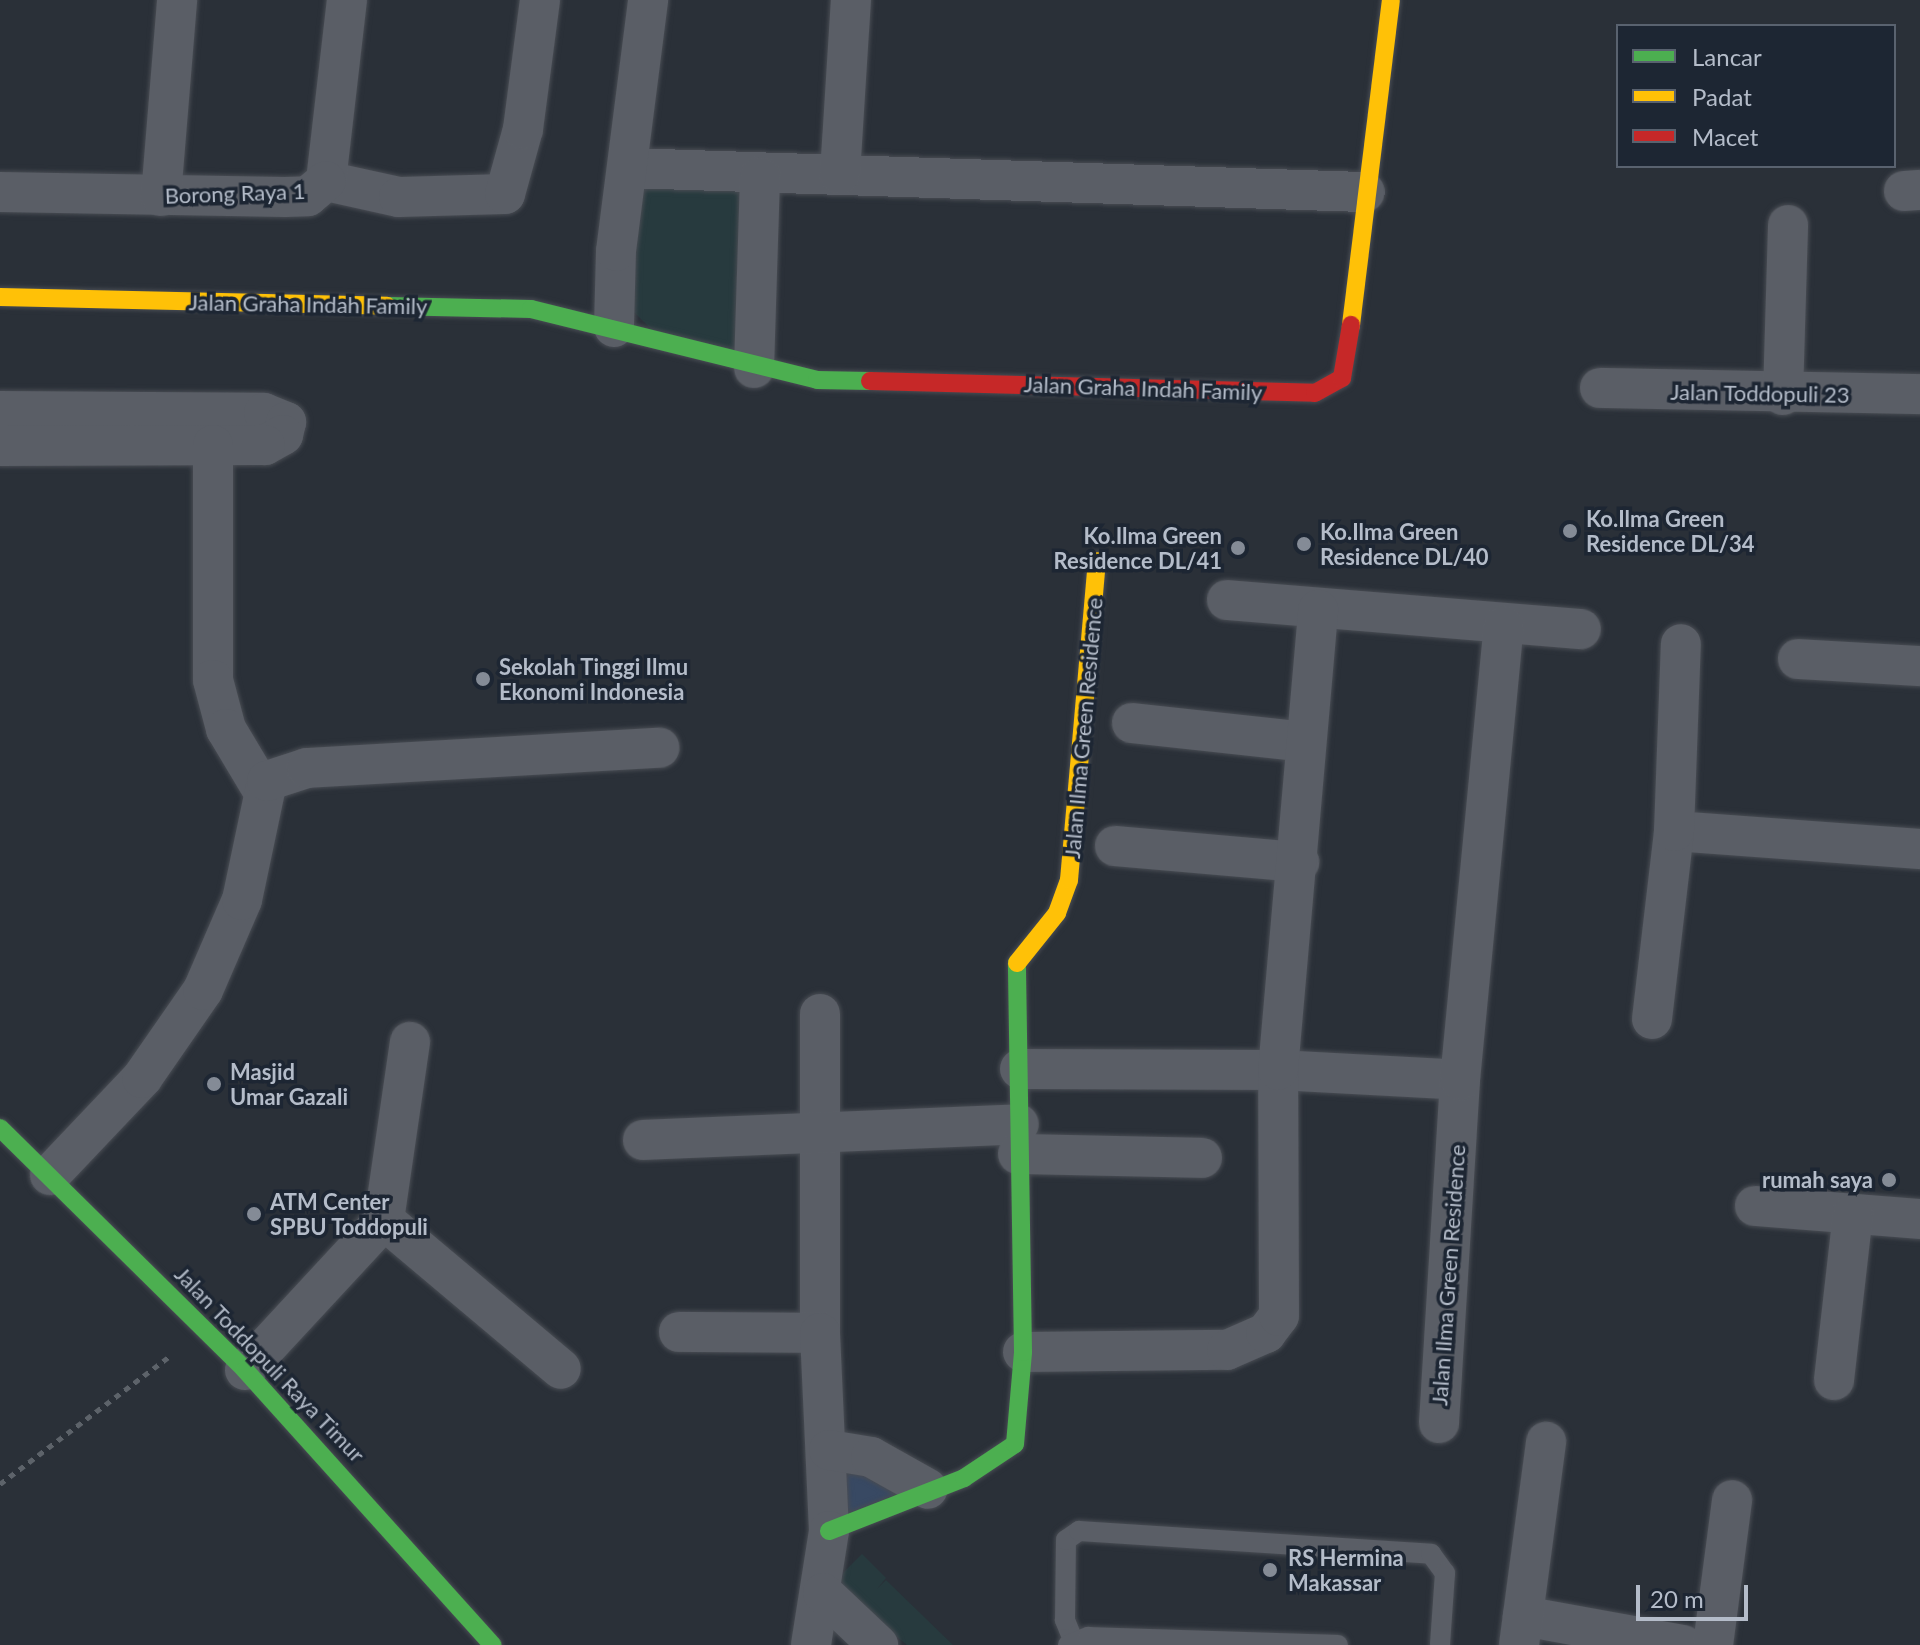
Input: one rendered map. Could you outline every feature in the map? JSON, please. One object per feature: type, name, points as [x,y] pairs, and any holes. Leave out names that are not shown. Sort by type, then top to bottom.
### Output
[{"type":"street","points":[[161,196],[177,0]]},
{"type":"street","points":[[326,181],[347,0]]},
{"type":"street","name":"Borong Raya 1","points":[[0,192],[308,196],[326,181],[399,197],[496,197],[509,190],[540,0]]},
{"type":"street","points":[[614,327],[628,168],[648,0]]},
{"type":"street","points":[[840,174],[851,0]]},
{"type":"street","name":"Jalan Graha Indah Family","points":[[0,297],[531,309],[614,327],[754,368],[844,382],[1315,393],[1342,378],[1391,0]]},
{"type":"street","points":[[628,168],[760,177],[840,174],[1365,192]]},
{"type":"street","points":[[754,368],[760,177]]},
{"type":"street","points":[[1783,395],[1788,225]]},
{"type":"street","name":"Jalan Toddopuli 23","points":[[1600,388],[1783,395],[1920,394]]},
{"type":"street","points":[[0,411],[264,413],[286,422],[283,435],[265,445],[0,446]]},
{"type":"street","points":[[213,445],[213,680],[226,729],[263,791]]},
{"type":"street","name":"Jalan Ilma Green Residence","points":[[829,1531],[997,1461],[1015,1444],[1023,1352],[1017,961],[1057,913],[1069,880],[1097,561]]},
{"type":"street","points":[[1227,600],[1504,626],[1581,629]]},
{"type":"street","points":[[1023,1352],[1227,1350],[1266,1333],[1279,1316],[1278,1070],[1299,862],[1318,610]]},
{"type":"street","name":"Jalan Ilma Green Residence","points":[[1439,1423],[1460,1080],[1504,626]]},
{"type":"street","points":[[1652,1019],[1674,831],[1681,644]]},
{"type":"street","points":[[1798,659],[1920,666]]},
{"type":"street","points":[[1132,723],[1306,742]]},
{"type":"street","points":[[50,1175],[142,1078],[203,990],[242,900],[263,791],[274,777],[307,768],[659,748]]},
{"type":"street","points":[[1674,831],[1920,849]]},
{"type":"street","name":"Jalan Ilma Green Residence","points":[[1115,846],[1299,862]]},
{"type":"street","points":[[811,1645],[823,1593],[829,1531],[829,1450],[820,1333],[820,1014]]},
{"type":"street","points":[[245,1370],[384,1220],[410,1042]]},
{"type":"street","points":[[1020,1069],[1278,1070],[1460,1080]]},
{"type":"street","name":"Jalan Toddopuli Raya Timur","points":[[0,1128],[245,1370],[485,1642]]},
{"type":"street","points":[[643,1140],[821,1131],[1018,1139],[1202,1158]]},
{"type":"street","points":[[1755,1206],[1920,1219]]},
{"type":"street","points":[[1834,1380],[1853,1214]]},
{"type":"street","points":[[384,1220],[561,1369]]},
{"type":"street","points":[[679,1332],[820,1333]]},
{"type":"street","points":[[1546,1442],[1521,1630],[1683,1645]]},
{"type":"street","points":[[829,1450],[871,1457],[928,1489]]},
{"type":"street","points":[[1713,1645],[1732,1500]]},
{"type":"street","points":[[823,1593],[877,1644]]},
{"type":"street","points":[[826,1645],[877,1644]]},
{"type":"lane","points":[[1338,1645],[1070,1642],[1065,1620],[1066,1540],[1079,1531],[1431,1554],[1445,1573],[1440,1645]]},
{"type":"path","points":[[0,1484],[203,1330]]},
{"type":"green space","points":[[628,168],[760,178],[754,368],[664,342],[614,292]]},
{"type":"green space","points":[[862,1554],[886,1578],[877,1589],[886,1580],[953,1645],[907,1645],[832,1584]]},
{"type":"water","points":[[837,1459],[911,1488],[837,1520]]},
{"type":"traffic: fast","points":[[387,306],[531,309],[817,380],[870,381]]},
{"type":"traffic: fast","points":[[829,1531],[964,1478],[1015,1444],[1023,1352],[1017,963]]},
{"type":"traffic: fast","points":[[0,1128],[245,1370],[493,1645]]},
{"type":"traffic: slow","points":[[1351,325],[1391,0]]},
{"type":"traffic: slow","points":[[0,297],[387,306]]},
{"type":"traffic: slow","points":[[1017,963],[1057,913],[1069,880],[1097,561]]},
{"type":"traffic: jam","points":[[870,381],[1315,393],[1342,378],[1351,325]]},
{"type":"place","name":"Ko.Ilma Green Residence DL/34","points":[[1570,531]]},
{"type":"place","name":"Ko.Ilma Green Residence DL/40","points":[[1304,544]]},
{"type":"place","name":"Ko.Ilma Green Residence DL/41","points":[[1238,548]]},
{"type":"place","name":"Sekolah Tinggi Ilmu Ekonomi Indonesia","points":[[483,679]]},
{"type":"place","name":"Masjid Umar Gazali","points":[[214,1084]]},
{"type":"place","name":"rumah saya","points":[[1889,1180]]},
{"type":"place","name":"ATM Center SPBU Toddopuli","points":[[254,1214]]},
{"type":"place","name":"RS Hermina Makassar","points":[[1270,1570]]}]
